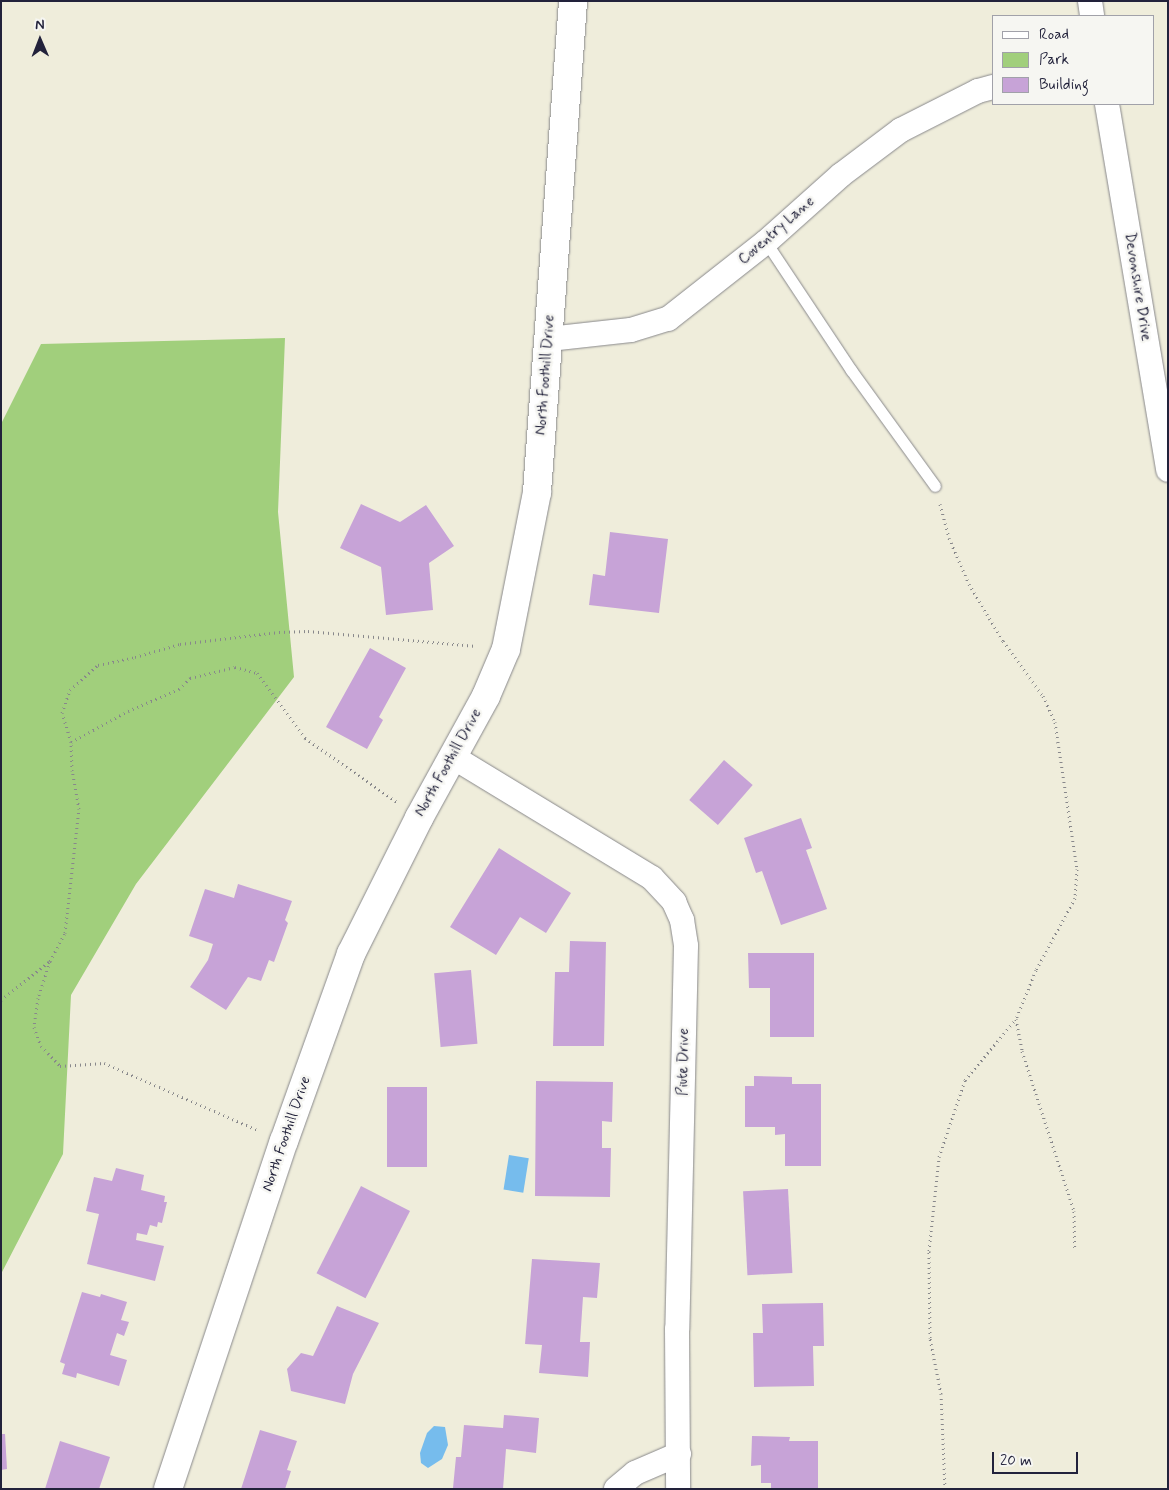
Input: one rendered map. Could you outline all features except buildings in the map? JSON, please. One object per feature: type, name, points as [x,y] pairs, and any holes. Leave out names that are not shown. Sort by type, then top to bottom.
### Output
[{"type":"street","name":"North Foothill Drive","points":[[168,1489],[284,1141],[351,954],[419,818],[486,696],[506,649],[537,492],[574,1]]},
{"type":"street","points":[[1090,1],[1092,15]]},
{"type":"street","name":"Coventry Lane","points":[[549,339],[631,330],[668,319],[766,242],[841,175],[900,130],[978,91],[992,87]]},
{"type":"street","name":"Devonshire Drive","points":[[1107,105],[1168,470]]},
{"type":"street","name":"Piute Drive","points":[[454,757],[652,878],[674,902],[682,920],[686,946],[677,1330],[678,1489]]},
{"type":"street","points":[[616,1489],[635,1473],[679,1454]]},
{"type":"lane","points":[[766,242],[851,370],[935,486]]},
{"type":"path","points":[[935,486],[949,538],[969,584],[1003,641],[1043,696],[1055,722],[1077,868],[1075,898],[1036,970],[1016,1019],[965,1080],[939,1157],[929,1251],[930,1338],[941,1394],[946,1489]]},
{"type":"path","points":[[284,1141],[104,1063],[60,1066],[41,1046],[34,1027],[38,998],[50,961],[65,933],[79,809],[72,771],[71,742],[62,713],[70,690],[98,665],[135,658],[180,644],[278,632],[308,631],[506,649]]},
{"type":"path","points":[[71,742],[179,689],[190,678],[235,667],[257,672],[305,738],[419,818]]},
{"type":"path","points":[[1,1000],[50,961]]},
{"type":"path","points":[[1016,1019],[1022,1051],[1074,1211],[1075,1250]]},
{"type":"green space","points":[[285,338],[278,512],[294,677],[136,884],[71,995],[63,1154],[1,1274],[1,424],[41,344]]},
{"type":"water","points":[[509,1155],[529,1158],[523,1193],[504,1190]]},
{"type":"water","points":[[434,1426],[445,1427],[448,1445],[442,1459],[428,1468],[421,1463],[420,1453],[427,1433]]}]
